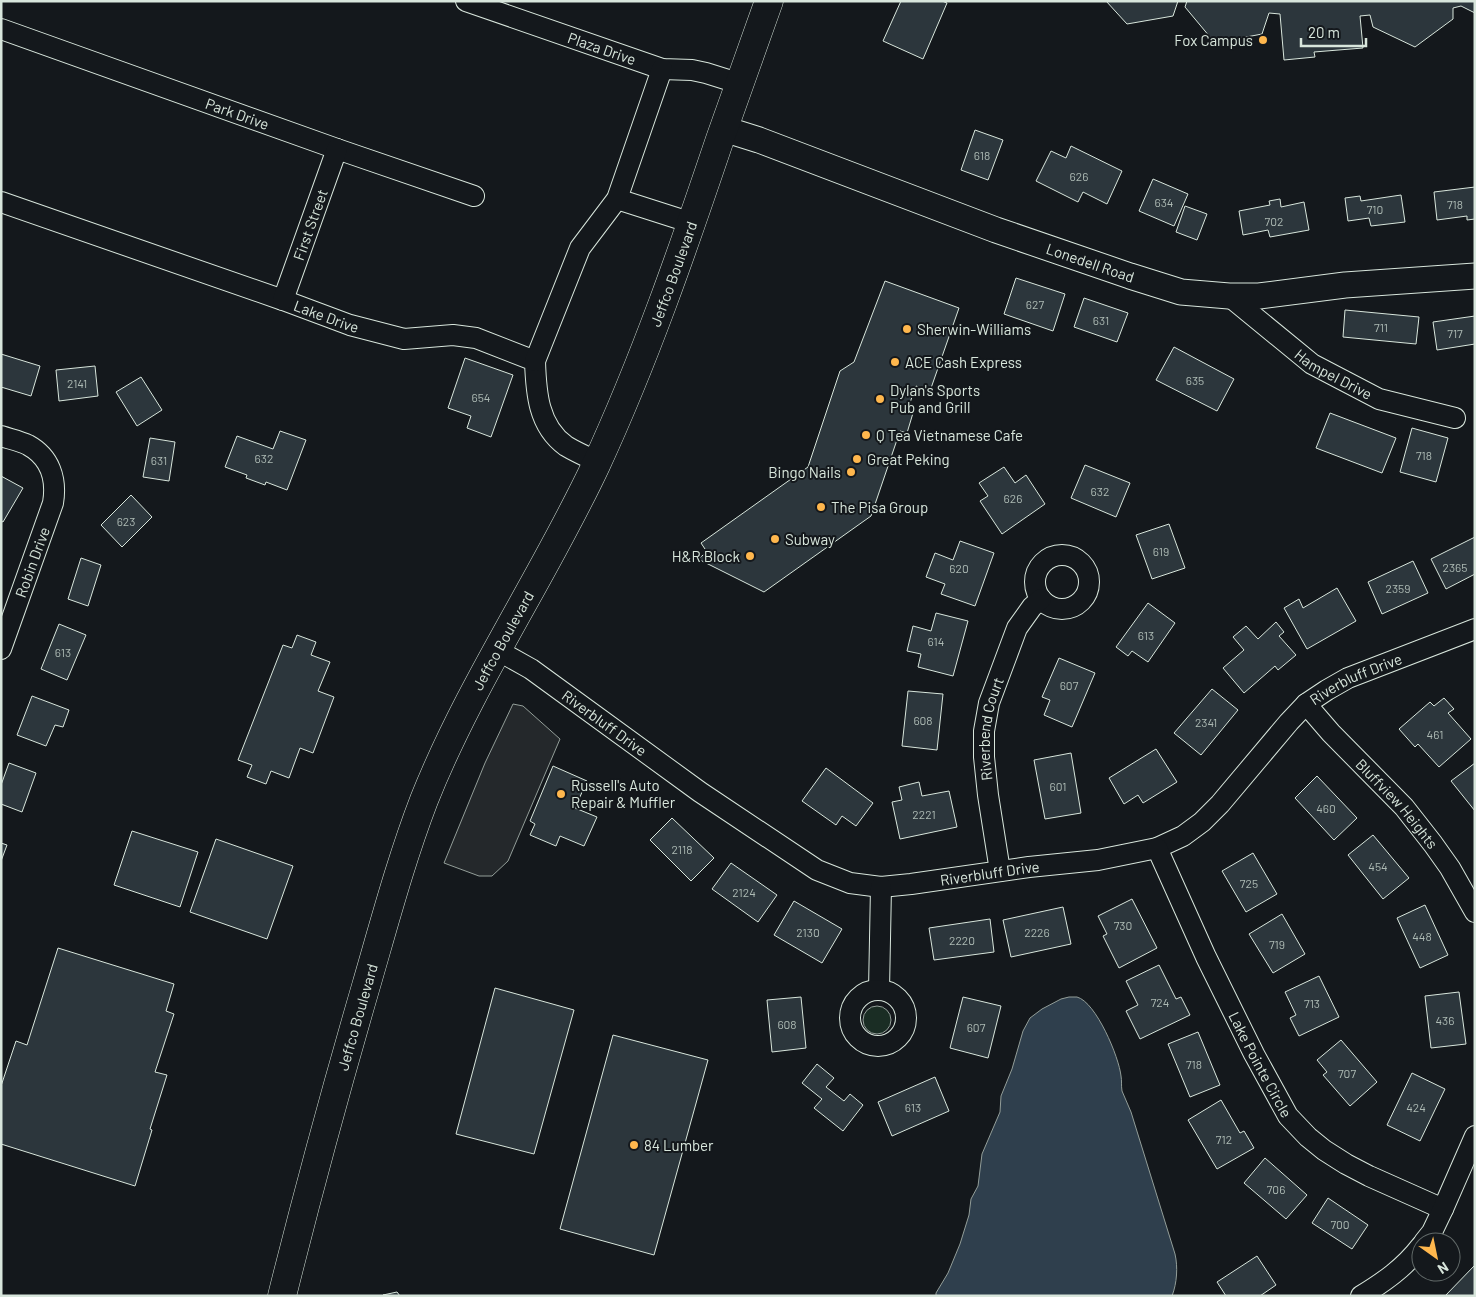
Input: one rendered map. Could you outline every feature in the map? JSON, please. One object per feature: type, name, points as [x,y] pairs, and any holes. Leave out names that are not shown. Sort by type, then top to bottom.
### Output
[{"type":"main road","name":"Jeffco Boulevard","points":[[282,1296],[350,1042],[390,902],[412,834],[441,762],[497,650],[598,462],[632,384],[692,223],[769,1]]},
{"type":"street","name":"Plaza Drive","points":[[466,1],[662,69],[692,70],[741,84]]},
{"type":"street","name":"Park Drive","points":[[1,29],[474,196]]},
{"type":"street","points":[[598,462],[565,445],[552,433],[542,416],[538,403],[535,361],[580,248],[617,199],[662,69]]},
{"type":"street","name":"Lonedell Road","points":[[724,129],[759,140],[996,230],[1181,292],[1229,296],[1259,296],[1336,286],[1475,276]]},
{"type":"street","name":"First Street","points":[[283,300],[337,149]]},
{"type":"street","points":[[617,199],[692,223]]},
{"type":"street","name":"Lake Drive","points":[[1,202],[350,325],[404,339],[453,335],[476,338],[535,361]]},
{"type":"street","name":"Hampel Drive","points":[[1229,296],[1312,364],[1379,399],[1455,418]]},
{"type":"street","name":"Robin Drive","points":[[1,436],[26,444],[35,450],[45,461],[52,473],[54,483],[54,503],[1,649]]},
{"type":"street","name":"Riverbend Court","points":[[1000,871],[987,786],[984,731],[989,703],[1017,628],[1032,607],[1041,599]]},
{"type":"street","name":"Riverbluff Drive","points":[[497,650],[530,669],[700,792],[817,870],[850,883],[881,887],[1098,860],[1157,848],[1183,836],[1202,822],[1220,804],[1306,704],[1348,678],[1475,629]]},
{"type":"street","name":"Bluffview Heights","points":[[1306,704],[1331,733],[1404,806],[1450,868],[1475,912]]},
{"type":"street","name":"Lake Pointe Circle","points":[[1157,848],[1206,957],[1254,1054],[1288,1116],[1308,1137],[1346,1164],[1443,1209]]},
{"type":"street","points":[[879,990],[881,887]]},
{"type":"street","points":[[1432,1232],[1475,1136]]},
{"type":"street","points":[[1361,1296],[1401,1269],[1411,1258]]},
{"type":"green space","points":[[877,1006],[887,1010],[891,1020],[887,1030],[877,1034],[867,1030],[863,1020],[867,1010]]},
{"type":"shaded area","points":[[513,704],[523,706],[560,739],[508,861],[492,876],[479,876],[444,863],[485,763]]},
{"type":"water","points":[[1069,997],[1077,997],[1092,1009],[1099,1019],[1116,1056],[1121,1076],[1122,1091],[1131,1112],[1175,1254],[1176,1275],[1172,1296],[936,1296],[960,1244],[969,1215],[971,1199],[978,1186],[982,1154],[1000,1112],[1001,1096],[1012,1069],[1023,1031],[1030,1018],[1042,1009]]},
{"type":"building","points":[[901,1],[942,1],[947,3],[923,59],[883,41]]},
{"type":"building","points":[[1106,1],[1178,1],[1173,16],[1127,24]]},
{"type":"building","points":[[1187,1],[1475,1],[1475,13],[1461,6],[1453,8],[1453,19],[1415,47],[1373,27],[1370,15],[1360,16],[1363,48],[1314,52],[1315,57],[1284,60],[1280,14],[1269,13],[1262,34],[1215,43],[1185,7]]},
{"type":"building","points":[[975,130],[1003,140],[988,180],[961,170]]},
{"type":"building","points":[[1071,146],[1122,171],[1107,204],[1083,192],[1078,202],[1036,181],[1051,151],[1066,158]]},
{"type":"building","points":[[1153,179],[1188,194],[1174,226],[1139,211]]},
{"type":"building","points":[[1475,187],[1475,219],[1467,220],[1467,216],[1437,220],[1434,192]]},
{"type":"building","points":[[1401,195],[1405,222],[1371,226],[1369,218],[1348,221],[1345,198],[1360,196],[1361,201]]},
{"type":"building","points":[[1280,199],[1281,207],[1304,202],[1309,230],[1270,237],[1268,230],[1243,235],[1239,211],[1270,205],[1269,201]]},
{"type":"building","points":[[1185,206],[1207,214],[1197,240],[1176,232]]},
{"type":"building","points":[[1016,278],[1065,294],[1053,331],[1004,314]]},
{"type":"building","points":[[885,281],[959,308],[930,391],[916,386],[907,411],[913,413],[907,433],[900,431],[871,516],[764,592],[698,559],[707,552],[701,543],[808,467],[840,371],[854,362]]},
{"type":"building","points":[[1084,298],[1128,313],[1117,342],[1074,327]]},
{"type":"building","points":[[1345,310],[1419,317],[1416,344],[1343,337]]},
{"type":"building","points":[[1475,316],[1475,344],[1437,350],[1433,322]]},
{"type":"building","points":[[1174,347],[1234,379],[1217,411],[1156,380]]},
{"type":"building","points":[[1,354],[40,366],[31,396],[1,387]]},
{"type":"building","points":[[465,358],[513,375],[491,437],[467,428],[471,416],[448,408]]},
{"type":"building","points":[[95,366],[98,396],[59,401],[56,370]]},
{"type":"building","points":[[141,377],[162,410],[137,426],[116,392]]},
{"type":"building","points":[[1330,413],[1396,438],[1382,473],[1316,448]]},
{"type":"building","points":[[1412,428],[1448,438],[1436,482],[1400,472]]},
{"type":"building","points":[[280,431],[306,440],[287,490],[266,482],[265,485],[246,478],[247,475],[225,467],[237,436],[273,449]]},
{"type":"building","points":[[150,438],[175,442],[169,481],[143,477]]},
{"type":"building","points":[[1085,465],[1130,483],[1116,517],[1071,498]]},
{"type":"building","points":[[1004,467],[1015,483],[1026,475],[1045,504],[1002,534],[980,501],[988,496],[979,483]]},
{"type":"building","points":[[1,476],[23,488],[3,522],[1,521]]},
{"type":"building","points":[[131,495],[152,517],[122,547],[101,525]]},
{"type":"building","points":[[1169,524],[1185,568],[1152,579],[1136,535]]},
{"type":"building","points":[[1475,537],[1475,574],[1446,589],[1431,559]]},
{"type":"building","points":[[960,541],[994,553],[975,606],[941,594],[945,584],[926,577],[935,553],[953,560]]},
{"type":"building","points":[[81,558],[101,565],[88,606],[68,599]]},
{"type":"building","points":[[1413,561],[1428,593],[1382,614],[1368,582]]},
{"type":"building","points":[[1337,588],[1356,621],[1307,649],[1284,608],[1299,599],[1303,608]]},
{"type":"building","points":[[1148,603],[1175,623],[1148,662],[1132,651],[1128,656],[1116,647]]},
{"type":"building","points":[[936,613],[968,621],[953,676],[918,667],[921,654],[907,651],[913,626],[931,631]]},
{"type":"building","points":[[1276,622],[1284,632],[1279,636],[1296,655],[1278,670],[1275,666],[1244,693],[1223,668],[1244,650],[1233,637],[1246,626],[1258,639]]},
{"type":"building","points":[[59,624],[86,635],[67,680],[41,669]]},
{"type":"building","points":[[297,635],[316,642],[311,655],[330,662],[318,691],[334,697],[313,753],[300,748],[289,778],[271,771],[266,784],[247,777],[252,765],[238,760],[283,645],[292,648]]},
{"type":"building","points":[[1059,658],[1095,673],[1072,727],[1044,715],[1050,700],[1042,697]]},
{"type":"building","points":[[1212,689],[1238,710],[1201,755],[1174,733]]},
{"type":"building","points":[[908,691],[943,694],[937,750],[902,746]]},
{"type":"building","points":[[32,696],[69,710],[63,727],[55,725],[46,746],[17,735]]},
{"type":"building","points":[[1444,698],[1454,709],[1448,713],[1471,739],[1439,767],[1418,744],[1415,747],[1399,729],[1430,702],[1434,706]]},
{"type":"building","points":[[1156,749],[1177,782],[1143,803],[1138,795],[1124,804],[1109,778]]},
{"type":"building","points":[[1071,753],[1081,813],[1045,819],[1034,760]]},
{"type":"building","points":[[9,763],[36,773],[22,812],[1,804],[1,785]]},
{"type":"building","points":[[1475,763],[1475,811],[1451,781]]},
{"type":"building","name":"Russell's Auto Repair & Muffler","points":[[553,766],[587,781],[575,808],[597,817],[584,846],[560,836],[556,846],[530,835],[535,824],[530,821]]},
{"type":"building","points":[[826,768],[873,803],[856,826],[842,816],[836,825],[802,801]]},
{"type":"building","points":[[1317,776],[1357,818],[1334,840],[1295,798]]},
{"type":"building","points":[[919,782],[922,796],[949,791],[957,827],[900,839],[892,802],[902,800],[899,787]]},
{"type":"building","points":[[672,818],[714,858],[691,881],[650,840]]},
{"type":"building","points":[[132,831],[198,852],[180,907],[114,885]]},
{"type":"building","points":[[1373,835],[1409,878],[1383,899],[1348,855]]},
{"type":"building","points":[[216,839],[293,866],[267,939],[190,912]]},
{"type":"building","points":[[1,843],[7,845],[1,861]]},
{"type":"building","points":[[1253,853],[1277,894],[1246,912],[1222,871]]},
{"type":"building","points":[[731,863],[777,895],[758,922],[712,889]]},
{"type":"building","points":[[1132,899],[1157,948],[1119,968],[1103,936],[1107,934],[1098,916]]},
{"type":"building","points":[[794,901],[842,929],[822,963],[774,935]]},
{"type":"building","points":[[1425,905],[1448,955],[1420,968],[1397,918]]},
{"type":"building","points":[[1063,907],[1071,944],[1011,957],[1003,920]]},
{"type":"building","points":[[1282,914],[1305,954],[1273,973],[1249,934]]},
{"type":"building","points":[[990,919],[994,952],[934,960],[929,928]]},
{"type":"building","points":[[58,948],[174,984],[166,1011],[174,1014],[155,1072],[167,1075],[135,1186],[1,1144],[1,1086],[16,1041],[27,1045]]},
{"type":"building","points":[[1159,965],[1176,999],[1181,997],[1190,1015],[1140,1039],[1126,1011],[1138,1005],[1126,981]]},
{"type":"building","points":[[1319,976],[1339,1017],[1299,1036],[1290,1018],[1296,1015],[1285,992]]},
{"type":"building","points":[[495,988],[574,1010],[534,1154],[456,1134]]},
{"type":"building","points":[[1459,992],[1466,1044],[1431,1048],[1425,996]]},
{"type":"building","points":[[801,997],[806,1048],[772,1052],[767,1000]]},
{"type":"building","points":[[963,997],[1001,1006],[988,1058],[950,1048]]},
{"type":"building","points":[[1198,1032],[1220,1085],[1190,1097],[1168,1044]]},
{"type":"building","name":"84 Lumber","points":[[613,1035],[708,1060],[654,1255],[560,1229]]},
{"type":"building","points":[[1341,1040],[1377,1082],[1350,1106],[1323,1075],[1327,1072],[1317,1060]]},
{"type":"building","points":[[817,1064],[834,1078],[826,1087],[844,1101],[850,1094],[863,1105],[843,1131],[814,1108],[822,1099],[802,1083]]},
{"type":"building","points":[[1412,1073],[1445,1089],[1420,1141],[1387,1125]]},
{"type":"building","points":[[935,1077],[949,1111],[892,1136],[878,1102]]},
{"type":"building","points":[[1221,1100],[1240,1133],[1244,1131],[1254,1148],[1217,1169],[1188,1120]]},
{"type":"building","points":[[1265,1158],[1307,1195],[1286,1219],[1244,1183]]},
{"type":"building","points":[[1328,1198],[1368,1225],[1352,1249],[1312,1223]]},
{"type":"building","points":[[1257,1256],[1276,1285],[1260,1296],[1226,1296],[1217,1282]]},
{"type":"building","points":[[1475,1265],[1475,1296],[1445,1296],[1459,1282],[1461,1282],[1461,1279]]},
{"type":"building","points":[[397,1292],[400,1296],[383,1295]]},
{"type":"place","name":"Fox Campus","points":[[1263,40]]},
{"type":"place","name":"Sherwin-Williams","points":[[907,329]]},
{"type":"place","name":"ACE Cash Express","points":[[895,362]]},
{"type":"place","name":"Dylan's Sports Pub and Grill","points":[[880,399]]},
{"type":"place","name":"Q Tea Vietnamese Cafe","points":[[866,435]]},
{"type":"place","name":"Great Peking","points":[[857,459]]},
{"type":"place","name":"Bingo Nails","points":[[851,472]]},
{"type":"place","name":"The Pisa Group","points":[[821,507]]},
{"type":"place","name":"Subway","points":[[775,539]]},
{"type":"place","name":"H&R Block","points":[[750,556]]},
{"type":"place","name":"Russell's Auto Repair & Muffler","points":[[561,794]]},
{"type":"place","name":"84 Lumber","points":[[634,1145]]}]
